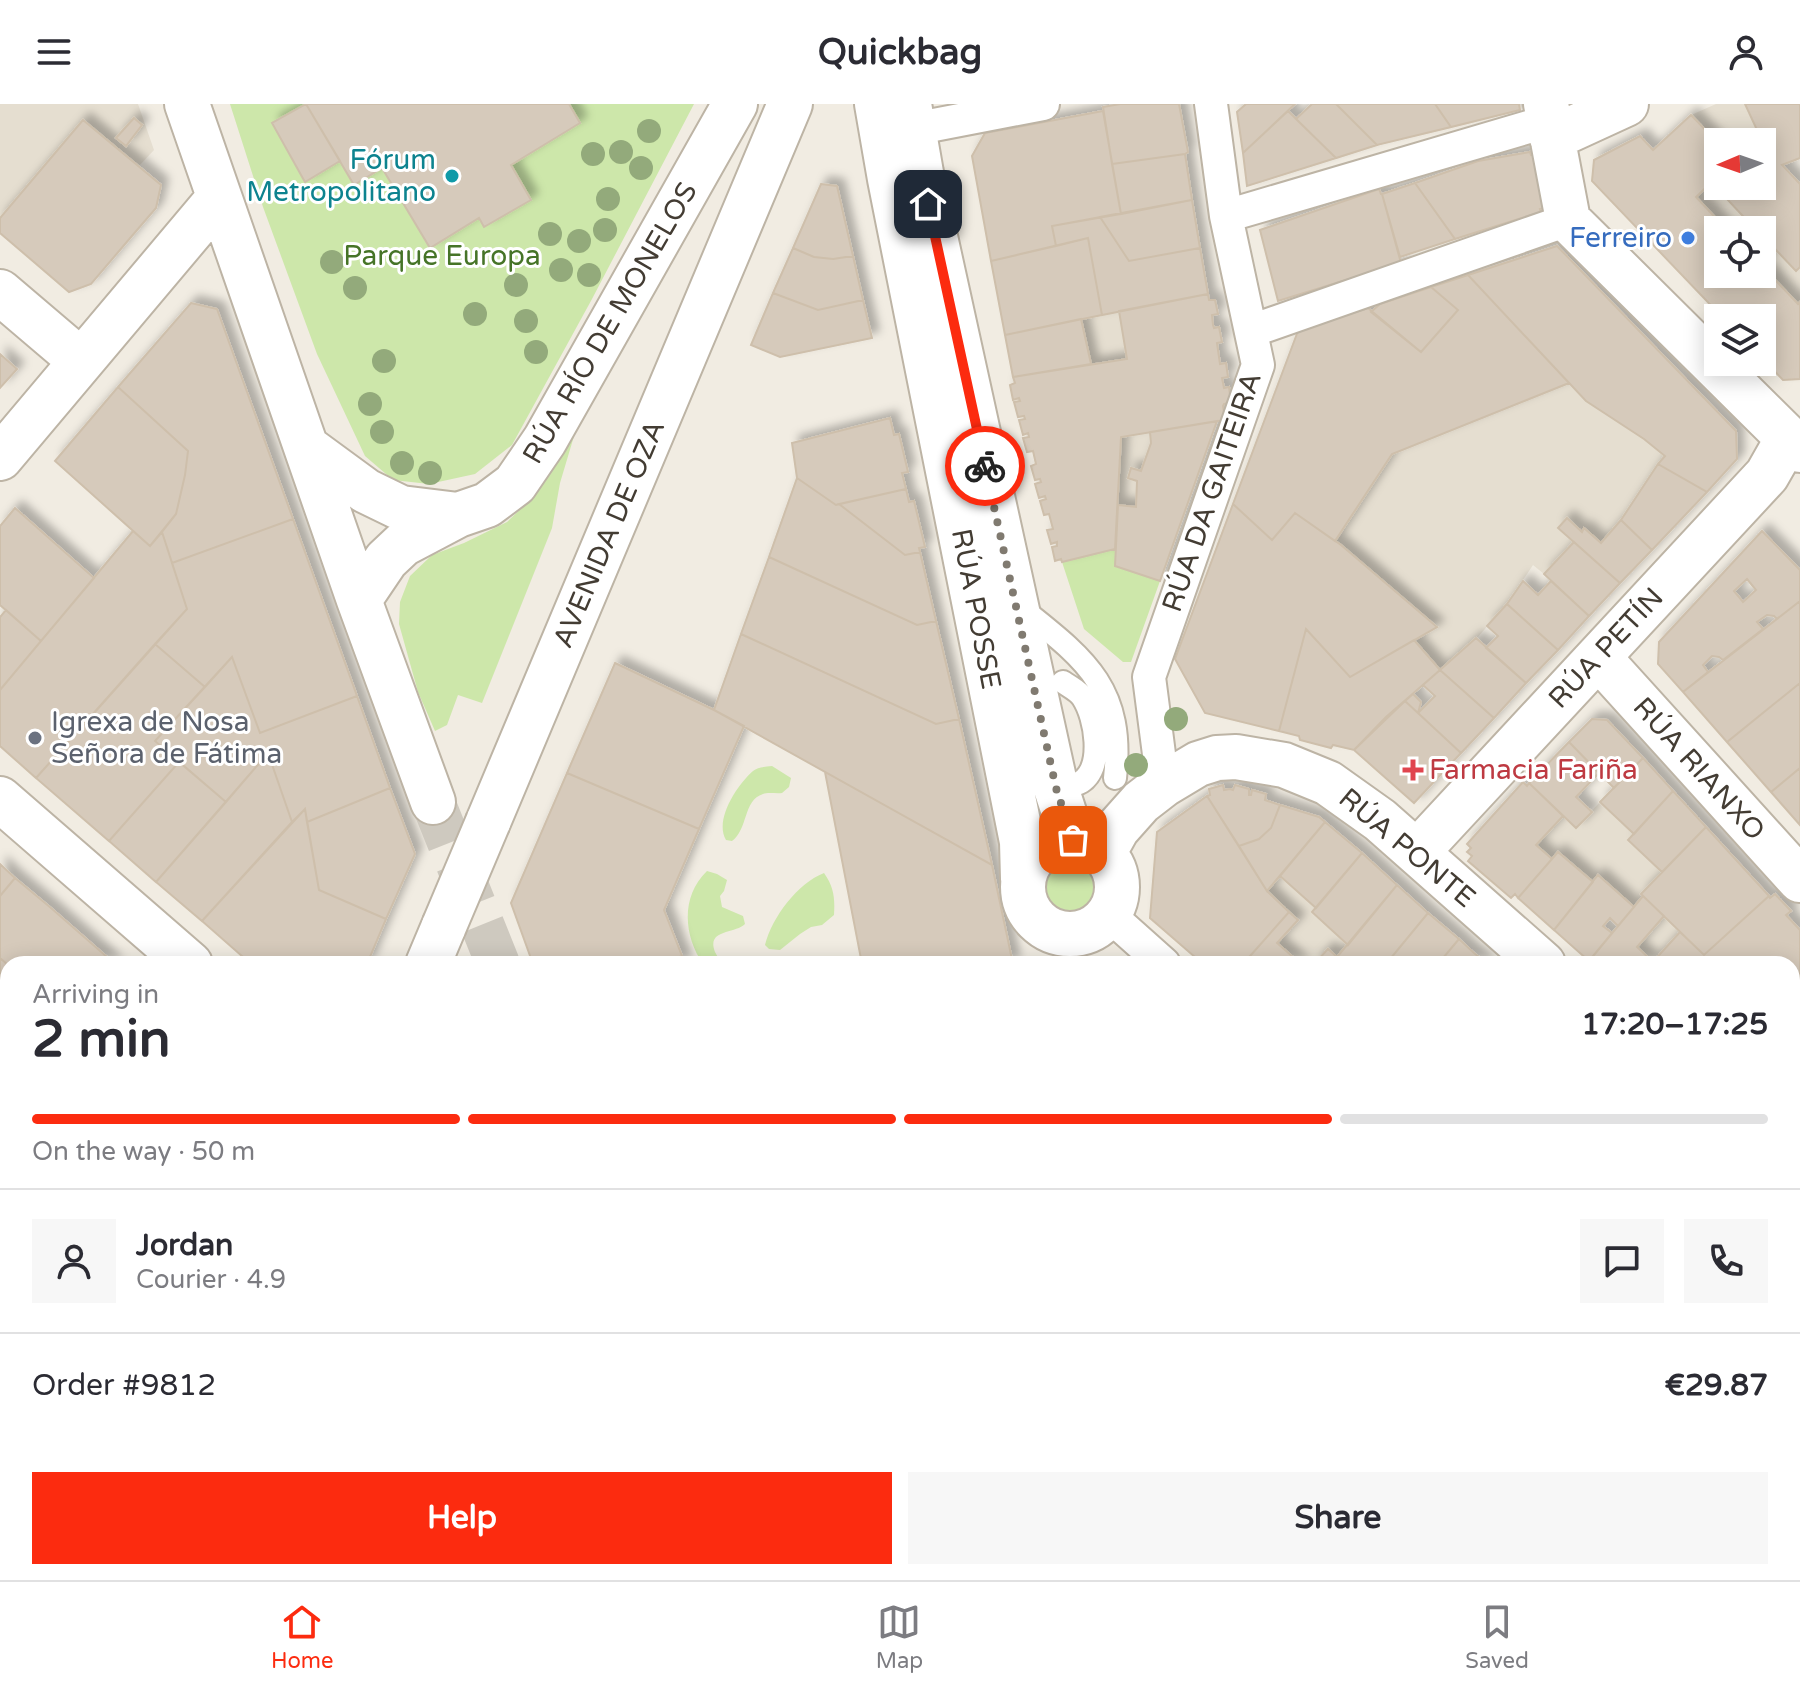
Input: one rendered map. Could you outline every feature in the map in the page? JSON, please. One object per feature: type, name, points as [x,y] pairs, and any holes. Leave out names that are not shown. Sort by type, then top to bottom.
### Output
[{"type":"street","points":[[187,104],[359,600],[433,802]]},
{"type":"street","name":"RÚA RÍO DE MONELOS","points":[[359,600],[386,560],[403,544],[458,515],[487,505],[515,484],[587,368],[735,104]]},
{"type":"street","name":"AVENIDA DE OZA","points":[[436,945],[790,104]]},
{"type":"street","name":"RÚA POSSE","points":[[877,104],[1022,842],[1023,879]]},
{"type":"street","points":[[911,116],[1043,104]]},
{"type":"street","name":"RÚA DA GAITEIRA","points":[[1163,785],[1149,677],[1258,365],[1226,216],[1211,104]]},
{"type":"street","points":[[1226,216],[1549,121],[1626,104]]},
{"type":"street","name":"RÚA POSSE","points":[[911,116],[1056,788],[1088,847]]},
{"type":"street","points":[[1549,121],[1568,220],[1796,436]]},
{"type":"street","points":[[0,458],[219,198]]},
{"type":"street","points":[[1251,331],[1568,220]]},
{"type":"street","points":[[0,292],[81,361]]},
{"type":"street","name":"RÚA PETÍN","points":[[1417,852],[1767,475],[1796,436]]},
{"type":"street","points":[[306,447],[366,491],[401,508],[458,515]]},
{"type":"street","name":"RÚA RIANXO","points":[[1598,657],[1800,880]]},
{"type":"street","name":"RÚA PONTE","points":[[1088,847],[1117,829],[1141,802],[1163,785],[1198,764],[1217,758],[1236,757],[1284,765],[1328,783],[1380,820],[1534,956]]},
{"type":"street","points":[[0,799],[181,956]]},
{"type":"street","points":[[1088,937],[1114,902],[1115,877],[1111,865],[1088,847],[1059,841],[1035,855],[1023,879],[1023,892],[1033,916],[1054,931],[1088,937],[1141,956]]},
{"type":"lane","points":[[1015,603],[1089,667],[1104,691],[1114,720],[1118,750],[1115,778]]},
{"type":"lane","points":[[998,722],[1014,756],[1033,775],[1056,788],[1081,782],[1095,764],[1095,729],[1081,695],[1063,682]]},
{"type":"shaded area","points":[[0,104],[138,104],[154,150],[139,166],[83,120],[0,218]]},
{"type":"shaded area","points":[[1716,104],[1745,104],[1756,128],[1704,128],[1691,115]]},
{"type":"shaded area","points":[[1704,189],[1704,200],[1728,200],[1743,216],[1714,216],[1696,197]]},
{"type":"shaded area","points":[[1776,250],[1796,271],[1800,267],[1798,304],[1776,281]]},
{"type":"shaded area","points":[[1468,275],[1586,401],[1665,456],[1621,520],[1652,550],[1620,583],[1574,542],[1544,574],[1533,565],[1507,604],[1477,638],[1526,683],[1494,718],[1440,670],[1414,640],[1437,626],[1341,545],[1295,513],[1233,504],[1298,331],[1368,308],[1371,312],[1457,310],[1431,287]]},
{"type":"shaded area","points":[[1119,311],[1127,359],[1091,364],[1081,319]]},
{"type":"shaded area","points":[[1150,432],[1151,443],[1141,471],[1132,468],[1128,478],[1137,481],[1136,507],[1118,505],[1121,437]]},
{"type":"shaded area","points":[[1600,802],[1634,834],[1662,872],[1642,893],[1634,907],[1599,875],[1593,882],[1559,852],[1552,859],[1536,845],[1563,816],[1576,828]]},
{"type":"shaded area","points":[[1280,876],[1316,908],[1313,913],[1348,945],[1338,956],[1328,949],[1321,956],[1292,956],[1277,943],[1298,920],[1267,891]]},
{"type":"shaded area","points":[[1664,916],[1680,932],[1658,956],[1647,956],[1637,947]]},
{"type":"green space","name":"Parque Europa","points":[[230,104],[694,104],[512,445],[475,474],[429,484],[393,480],[365,456],[317,354],[263,207]]},
{"type":"green space","points":[[583,406],[560,483],[552,528],[482,703],[458,695],[447,725],[435,731],[418,692],[399,624],[400,602],[410,576],[432,555],[507,522],[530,500]]},
{"type":"green space","points":[[1115,549],[1115,566],[1160,581],[1131,662],[1123,662],[1084,629],[1062,562]]},
{"type":"green space","points":[[772,766],[791,778],[789,787],[782,793],[765,793],[757,797],[737,836],[732,841],[726,840],[723,823],[734,794],[753,771]]},
{"type":"green space","points":[[1069,857],[1090,865],[1098,886],[1090,907],[1069,915],[1048,907],[1040,886],[1048,865]]},
{"type":"green space","points":[[707,871],[727,880],[720,896],[722,907],[743,916],[745,924],[714,939],[717,956],[698,956],[692,941],[689,904]]},
{"type":"green space","points":[[824,873],[833,893],[834,915],[822,925],[800,934],[780,950],[769,949],[765,945],[768,934],[787,902]]},
{"type":"building","name":"Fórum Metropolitano","points":[[306,104],[569,104],[580,123],[511,165],[531,200],[484,227],[479,218],[430,248],[382,168],[354,185]]},
{"type":"building","points":[[306,104],[340,161],[305,182],[272,123]]},
{"type":"building","points":[[1179,104],[1188,152],[1112,164],[1103,107]]},
{"type":"building","points":[[1246,104],[1295,104],[1243,153],[1237,112]]},
{"type":"building","points":[[1312,104],[1336,104],[1377,145],[1336,158],[1296,119]]},
{"type":"building","points":[[1336,104],[1435,104],[1451,127],[1377,145]]},
{"type":"building","points":[[1435,104],[1519,104],[1520,110],[1451,127]]},
{"type":"building","points":[[1745,104],[1800,104],[1800,158],[1782,165],[1800,184],[1800,267],[1796,271],[1776,250],[1776,216],[1743,216],[1728,200],[1776,200],[1776,128],[1756,128]]},
{"type":"building","points":[[1103,111],[1121,214],[1052,226],[1056,246],[991,261],[972,156],[985,133]]},
{"type":"building","points":[[1288,111],[1336,158],[1247,186],[1243,153]]},
{"type":"building","points":[[1691,115],[1704,128],[1704,189],[1696,197],[1714,216],[1704,216],[1704,288],[1776,288],[1776,281],[1798,304],[1800,302],[1800,379],[1783,380],[1776,373],[1776,304],[1710,304],[1592,181],[1594,160],[1640,136],[1653,150]]},
{"type":"building","points":[[134,118],[142,125],[126,146],[116,138]]},
{"type":"building","points":[[83,120],[161,185],[156,208],[91,284],[69,292],[0,233],[0,218]]},
{"type":"building","points":[[1530,152],[1531,155],[1536,154],[1546,208],[1455,239],[1415,183],[1478,161]]},
{"type":"building","points":[[1185,154],[1192,200],[1121,214],[1112,164]]},
{"type":"building","points":[[1415,183],[1455,239],[1400,257],[1382,194]]},
{"type":"building","points":[[821,184],[837,186],[853,256],[833,259],[814,257],[793,248]]},
{"type":"building","points":[[1379,189],[1401,263],[1278,301],[1260,230]]},
{"type":"building","points":[[1192,200],[1200,248],[1129,261],[1100,217]]},
{"type":"building","points":[[1100,217],[1129,261],[1200,248],[1208,294],[1102,315],[1088,238],[1056,246],[1052,226]]},
{"type":"building","points":[[1088,238],[1102,315],[1005,335],[991,261]]},
{"type":"building","points":[[1557,246],[1736,431],[1737,459],[1707,492],[1658,464],[1665,456],[1586,401],[1468,275]]},
{"type":"building","points":[[793,248],[814,257],[833,259],[853,256],[863,300],[818,310],[773,293]]},
{"type":"building","points":[[1468,275],[1569,383],[1392,454],[1335,541],[1295,513],[1272,540],[1233,504],[1298,331],[1368,308],[1421,352],[1458,310],[1431,287]]},
{"type":"building","points":[[1431,287],[1458,310],[1421,352],[1371,312],[1380,304]]},
{"type":"building","points":[[773,293],[818,310],[863,300],[872,338],[780,357],[751,345]]},
{"type":"building","points":[[1208,294],[1209,300],[1215,300],[1218,314],[1212,315],[1213,325],[1214,328],[1219,327],[1222,342],[1217,343],[1220,364],[1226,363],[1228,377],[1222,378],[1224,388],[1229,387],[1231,402],[1223,406],[1225,420],[1121,437],[1115,549],[1055,561],[1052,547],[1057,546],[1057,542],[1051,544],[1047,530],[1053,529],[1049,514],[1044,515],[1040,501],[1046,499],[1045,496],[1039,498],[1035,484],[1041,482],[1040,479],[1035,480],[1031,466],[1036,464],[1033,451],[1027,452],[1023,438],[1029,437],[1028,433],[1023,435],[1019,420],[1025,419],[1024,416],[1018,417],[1014,402],[1020,401],[1019,398],[1013,400],[1010,385],[1015,383],[1013,377],[1127,359],[1119,311]]},
{"type":"building","points":[[191,303],[217,309],[293,519],[172,563],[162,532],[176,514],[188,451],[118,387]]},
{"type":"building","points":[[1081,319],[1091,364],[1013,377],[1005,335]]},
{"type":"building","points":[[0,354],[17,369],[0,388]]},
{"type":"building","points":[[118,387],[188,451],[176,514],[150,546],[55,461]]},
{"type":"building","points":[[890,418],[894,435],[899,434],[908,472],[902,473],[906,489],[836,505],[797,478],[792,443]]},
{"type":"building","points":[[1217,421],[1160,581],[1115,566],[1118,505],[1136,507],[1137,481],[1128,478],[1131,468],[1141,471],[1151,443],[1150,432]]},
{"type":"building","points":[[1658,464],[1707,492],[1652,550],[1621,520]]},
{"type":"building","points":[[797,478],[836,505],[839,504],[905,555],[920,552],[936,621],[917,625],[769,557]]},
{"type":"building","points":[[906,489],[909,502],[914,501],[925,547],[919,548],[920,552],[905,555],[839,504]]},
{"type":"building","points":[[1233,504],[1272,540],[1295,513],[1341,545],[1437,627],[1350,677],[1306,629],[1279,731],[1205,713],[1175,659]]},
{"type":"building","points":[[15,508],[94,578],[41,641],[0,605],[0,526]]},
{"type":"building","points":[[1567,518],[1601,543],[1621,520],[1652,550],[1620,583],[1558,528]]},
{"type":"building","points":[[293,519],[357,696],[260,733],[232,657],[205,687],[155,644],[187,609],[172,563]]},
{"type":"building","points":[[133,531],[150,546],[162,532],[187,609],[36,778],[0,746],[0,690]]},
{"type":"building","points":[[1762,531],[1800,570],[1800,601],[1777,619],[1767,615],[1757,622],[1763,629],[1723,660],[1712,656],[1703,665],[1708,672],[1683,692],[1658,664],[1659,642]],"holes":[[[1747,579],[1756,590],[1743,602],[1734,591]]]},
{"type":"building","points":[[1574,542],[1620,583],[1589,616],[1544,574]]},
{"type":"building","points":[[769,557],[917,625],[936,621],[959,719],[936,724],[741,634]]},
{"type":"building","points":[[1523,581],[1538,595],[1551,581],[1589,616],[1558,650],[1507,604]]},
{"type":"building","points":[[1800,601],[1800,683],[1727,742],[1683,692]]},
{"type":"building","points":[[1507,604],[1558,650],[1526,683],[1486,648],[1498,636],[1487,626]]},
{"type":"building","points":[[6,610],[41,641],[0,690],[0,617]]},
{"type":"building","points":[[1306,629],[1350,677],[1414,640],[1440,670],[1354,750],[1300,740],[1299,736],[1279,731]]},
{"type":"building","points":[[741,634],[936,724],[959,719],[992,865],[714,710]]},
{"type":"building","points":[[1476,638],[1526,683],[1494,718],[1440,670]]},
{"type":"building","points":[[155,644],[205,687],[155,741],[179,762],[109,841],[36,778]]},
{"type":"building","points":[[232,657],[260,733],[357,696],[390,788],[307,822],[305,809],[292,822],[268,753],[226,802],[155,741]]},
{"type":"building","points":[[615,663],[744,726],[699,829],[567,773]]},
{"type":"building","points":[[1440,670],[1494,718],[1461,753],[1418,713],[1435,696],[1423,685]]},
{"type":"building","points":[[1800,683],[1800,768],[1771,792],[1727,742]]},
{"type":"building","points":[[1413,694],[1421,702],[1418,713],[1405,701]]},
{"type":"building","points":[[1405,701],[1461,753],[1414,803],[1354,750]]},
{"type":"building","points":[[1592,719],[1607,720],[1643,758],[1614,788],[1569,742]]},
{"type":"building","points":[[1569,742],[1599,773],[1576,797],[1592,812],[1576,828],[1529,783]]},
{"type":"building","points":[[268,753],[292,822],[202,921],[156,882]]},
{"type":"building","points":[[1643,758],[1673,791],[1634,834],[1600,802]]},
{"type":"building","points":[[179,762],[226,802],[156,882],[109,841]]},
{"type":"building","points":[[1800,768],[1800,825],[1771,792]]},
{"type":"building","points":[[825,772],[992,865],[1011,956],[860,956]]},
{"type":"building","points":[[567,773],[699,829],[664,910],[682,956],[530,956],[511,903]]},
{"type":"building","points":[[1523,782],[1527,786],[1529,783],[1563,816],[1536,845],[1552,859],[1518,898],[1515,894],[1511,898],[1468,861],[1472,856],[1467,852],[1471,848],[1467,844]]},
{"type":"building","points":[[1223,785],[1224,790],[1233,790],[1235,785],[1249,789],[1249,795],[1252,790],[1266,794],[1265,800],[1280,805],[1271,828],[1259,839],[1239,846],[1207,796],[1210,795],[1209,789]]},
{"type":"building","points":[[390,788],[415,854],[386,919],[319,890],[307,822]]},
{"type":"building","points":[[1673,791],[1706,827],[1662,872],[1628,840]]},
{"type":"building","points":[[1207,796],[1267,891],[1289,912],[1250,956],[1194,956],[1150,918],[1157,832]]},
{"type":"building","points":[[1280,805],[1319,817],[1325,822],[1267,891],[1239,846],[1259,839],[1271,828]]},
{"type":"building","points":[[305,809],[319,890],[386,919],[370,956],[242,956],[202,921]]},
{"type":"building","points":[[1325,822],[1362,853],[1316,908],[1280,876]]},
{"type":"building","points":[[1706,827],[1769,896],[1704,955],[1641,894]]},
{"type":"building","points":[[1558,852],[1593,882],[1554,930],[1518,898]]},
{"type":"building","points":[[1362,853],[1397,885],[1348,945],[1312,912]]},
{"type":"building","points":[[0,864],[15,878],[0,896]]},
{"type":"building","points":[[1598,875],[1634,907],[1618,926],[1610,918],[1603,926],[1612,933],[1593,956],[1583,956],[1554,930]]},
{"type":"building","points":[[15,878],[106,956],[0,956],[0,896]]},
{"type":"building","points":[[1397,885],[1428,913],[1393,956],[1338,956]]},
{"type":"building","points":[[1775,894],[1791,911],[1786,915],[1800,930],[1800,956],[1658,956],[1680,932],[1704,955]]},
{"type":"building","points":[[1643,896],[1664,916],[1637,947],[1647,956],[1593,956]]},
{"type":"building","points":[[1289,912],[1298,920],[1277,943],[1292,956],[1250,956]]},
{"type":"building","points":[[1428,913],[1459,939],[1445,956],[1393,956]]},
{"type":"building","points":[[1459,939],[1478,956],[1445,956]]},
{"type":"building","points":[[1328,949],[1336,956],[1321,956]]},
{"type":"tunnel","points":[[433,802],[495,956]]},
{"type":"way so far","points":[[985,466],[1056,788],[1073,840]]},
{"type":"place","name":"Fórum Metropolitano","points":[[452,176]]},
{"type":"place","name":"Ferreiro","points":[[1688,238]]},
{"type":"place","name":"Igrexa de Nosa Señora de Fátima","points":[[35,738]]},
{"type":"place","name":"Farmacia Fariña","points":[[1413,770]]},
{"type":"route","points":[[928,204],[985,466]]}]
